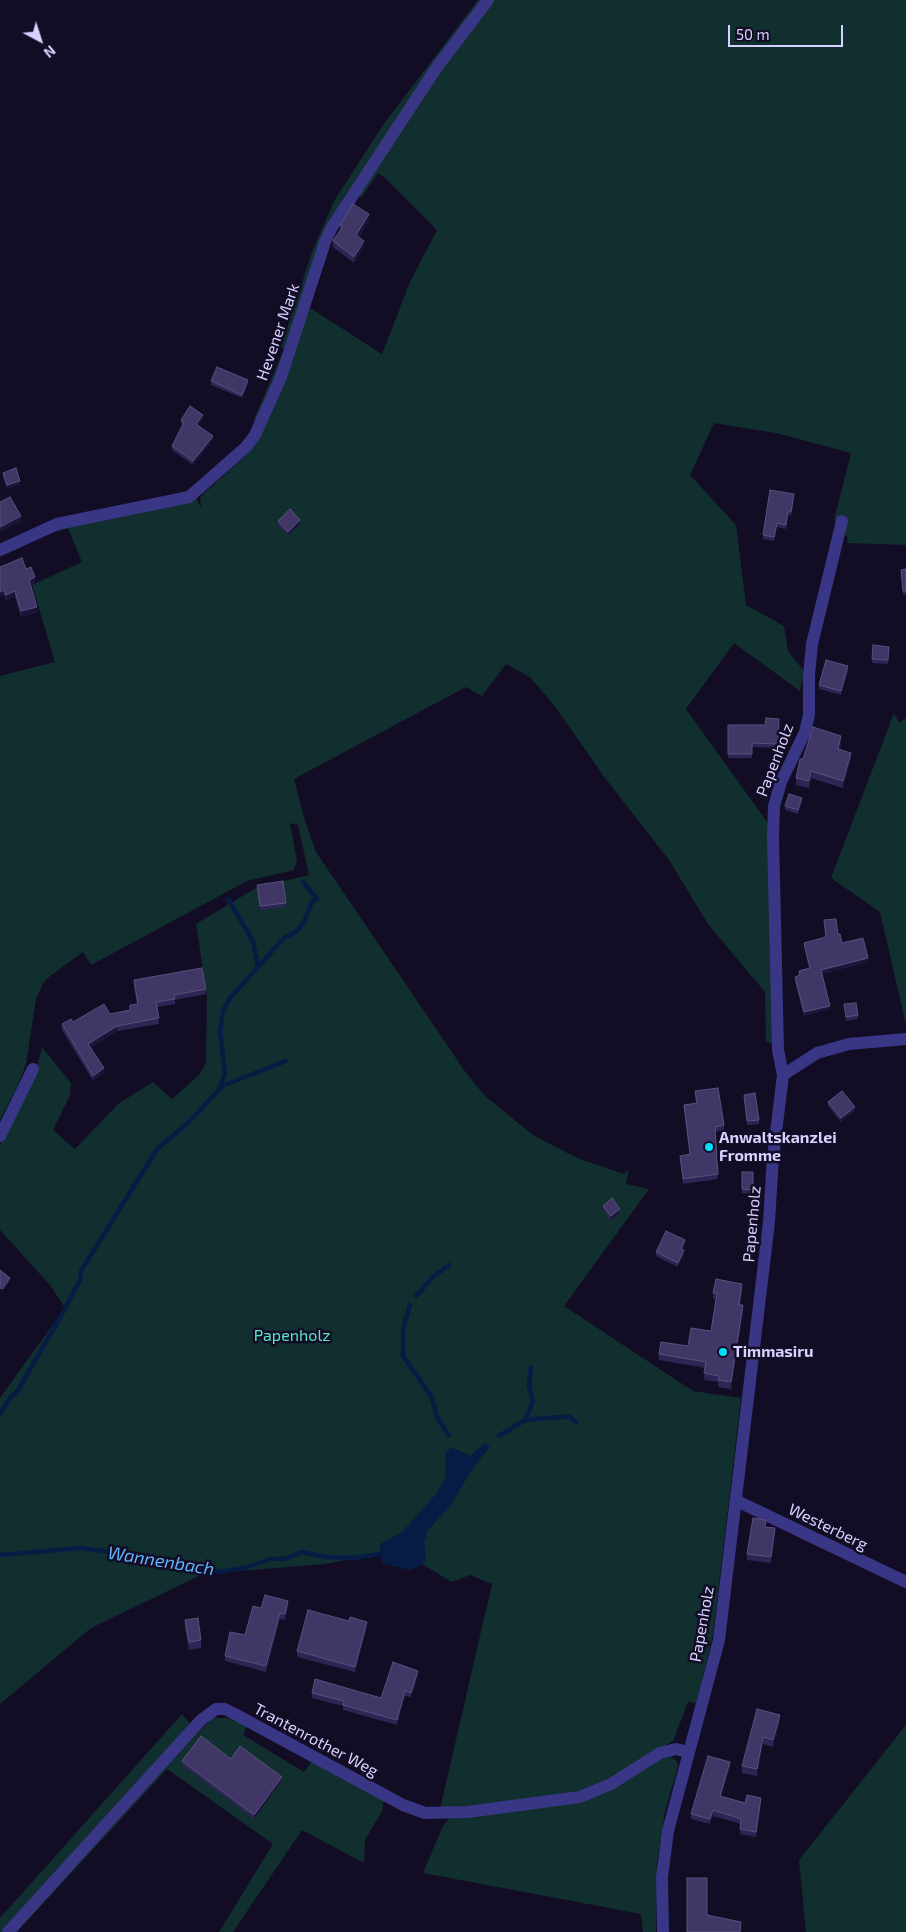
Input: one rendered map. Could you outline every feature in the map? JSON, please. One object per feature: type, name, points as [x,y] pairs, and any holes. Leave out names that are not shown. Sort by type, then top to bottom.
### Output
[{"type":"street","name":"Hevener Mark","points":[[0,550],[57,524],[189,497],[246,447],[255,435],[281,377],[325,242],[332,227],[437,67],[488,0]]},
{"type":"street","name":"Papenholz","points":[[662,1932],[664,1853],[688,1752],[719,1640],[763,1288],[773,1157],[783,1075],[778,1050],[775,970],[772,837],[774,806],[781,782],[805,732],[809,715],[808,675],[812,644],[842,521]]},
{"type":"street","points":[[783,1075],[817,1053],[849,1044],[906,1040]]},
{"type":"street","points":[[0,1136],[32,1069]]},
{"type":"street","name":"Westerberg","points":[[737,1501],[906,1582]]},
{"type":"street","name":"Trantenrother Weg","points":[[8,1932],[201,1720],[216,1709],[225,1709],[403,1805],[425,1813],[467,1812],[547,1804],[580,1797],[611,1784],[666,1751],[676,1749],[688,1752]]},
{"type":"green space","points":[[478,0],[906,0],[906,545],[847,543],[848,538],[834,520],[851,453],[776,433],[714,423],[690,475],[736,525],[746,605],[784,626],[788,651],[804,671],[800,691],[734,643],[686,709],[770,826],[773,1045],[766,1041],[765,992],[708,924],[669,860],[605,778],[554,705],[530,677],[506,664],[482,696],[466,687],[294,779],[305,821],[316,852],[464,1070],[484,1095],[533,1135],[577,1158],[624,1174],[629,1169],[626,1184],[649,1189],[564,1306],[693,1391],[741,1398],[713,1635],[696,1703],[688,1702],[673,1741],[585,1792],[440,1809],[492,1584],[470,1575],[452,1582],[398,1550],[325,1564],[203,1574],[91,1628],[0,1704],[0,1398],[65,1308],[50,1285],[0,1230],[0,1145],[35,1075],[42,1047],[71,1083],[70,1095],[53,1130],[75,1149],[118,1104],[153,1082],[172,1099],[199,1075],[206,1063],[207,995],[196,924],[256,888],[309,875],[298,825],[290,823],[297,861],[294,870],[247,881],[91,965],[83,952],[49,977],[43,983],[36,999],[26,1064],[18,1085],[0,1120],[0,676],[55,662],[32,585],[82,562],[68,528],[40,537],[14,551],[46,523],[192,490],[201,508],[200,497],[245,456],[260,438],[254,419],[284,349],[281,347],[312,252],[334,201],[383,125]],"holes":[[[378,173],[437,230],[410,282],[382,354],[307,306],[350,192],[361,198]]]},
{"type":"green space","points":[[894,713],[899,723],[906,718],[906,1025],[880,912],[831,878]]},
{"type":"green space","points":[[182,1714],[198,1733],[212,1718],[228,1718],[247,1726],[243,1735],[304,1772],[312,1761],[384,1798],[382,1811],[365,1840],[364,1863],[302,1830],[233,1932],[219,1932],[273,1844],[167,1769],[17,1932],[0,1932],[0,1918]]},
{"type":"green space","points":[[906,1725],[906,1932],[806,1932],[799,1860]]},
{"type":"green space","points":[[669,1756],[676,1760],[678,1766],[665,1812],[657,1863],[656,1932],[643,1932],[641,1914],[423,1873],[443,1826],[450,1817],[547,1807]]},
{"type":"water","points":[[485,1443],[490,1447],[473,1468],[450,1506],[428,1530],[424,1542],[426,1558],[422,1565],[410,1570],[381,1563],[380,1544],[402,1532],[436,1494],[445,1480],[446,1452],[452,1447],[470,1456]]},
{"type":"building","points":[[353,204],[369,214],[356,235],[364,241],[354,257],[333,241],[343,226],[340,225]]},
{"type":"building","points":[[217,367],[248,380],[242,395],[211,381]]},
{"type":"building","points":[[190,406],[203,415],[196,424],[213,436],[193,461],[172,446],[184,422],[181,420]]},
{"type":"building","points":[[16,468],[20,481],[7,485],[3,473]]},
{"type":"building","points":[[770,490],[794,494],[791,512],[788,511],[786,525],[777,523],[774,537],[763,535]]},
{"type":"building","points":[[10,497],[21,516],[0,527],[0,502]]},
{"type":"building","points":[[290,509],[300,520],[288,532],[278,521]]},
{"type":"building","points":[[22,558],[26,569],[31,567],[35,577],[29,580],[37,607],[21,611],[15,591],[6,595],[4,590],[0,592],[0,567]]},
{"type":"building","points":[[906,569],[906,591],[903,591],[901,570]]},
{"type":"building","points":[[873,645],[889,647],[888,660],[872,659]]},
{"type":"building","points":[[826,660],[848,666],[841,691],[819,685]]},
{"type":"building","points":[[766,718],[779,719],[778,744],[752,743],[752,754],[728,754],[728,725],[765,725]]},
{"type":"building","points":[[813,727],[841,736],[838,749],[851,753],[843,781],[811,771],[809,781],[796,778],[800,759],[803,759]]},
{"type":"building","points":[[789,794],[802,798],[798,810],[785,806]]},
{"type":"building","points":[[283,881],[286,903],[260,906],[257,885]]},
{"type":"building","points":[[836,919],[838,934],[840,934],[842,943],[863,938],[868,958],[821,970],[830,1006],[804,1012],[795,977],[800,975],[799,971],[810,968],[804,943],[826,937],[824,920]]},
{"type":"building","points":[[202,968],[206,989],[174,995],[175,999],[156,1002],[159,1018],[117,1026],[88,1044],[104,1068],[93,1076],[62,1024],[71,1019],[73,1022],[104,1004],[110,1014],[130,1010],[130,1005],[138,1004],[134,980]]},
{"type":"building","points":[[856,1003],[858,1015],[846,1017],[844,1004]]},
{"type":"building","points":[[718,1088],[724,1125],[715,1127],[718,1174],[683,1179],[680,1156],[690,1154],[684,1105],[697,1103],[695,1091]]},
{"type":"building","points":[[842,1091],[855,1107],[841,1118],[828,1102]]},
{"type":"building","points":[[755,1093],[759,1120],[747,1121],[744,1095]]},
{"type":"building","points":[[742,1172],[753,1172],[753,1190],[742,1189]]},
{"type":"building","points":[[612,1198],[620,1209],[611,1216],[603,1206]]},
{"type":"building","points":[[666,1231],[685,1240],[681,1249],[684,1250],[678,1263],[656,1252]]},
{"type":"building","points":[[0,1270],[10,1278],[2,1289],[0,1288]]},
{"type":"building","points":[[716,1279],[742,1284],[739,1305],[743,1305],[731,1382],[718,1380],[719,1376],[704,1373],[706,1362],[659,1354],[661,1342],[688,1346],[691,1328],[711,1331],[717,1293],[713,1293]]},
{"type":"building","points":[[753,1518],[766,1520],[765,1527],[775,1528],[771,1557],[747,1554]]},
{"type":"building","points":[[265,1595],[288,1601],[285,1614],[280,1613],[266,1666],[225,1656],[230,1632],[245,1635],[253,1606],[261,1608]]},
{"type":"building","points":[[308,1610],[349,1621],[350,1617],[367,1622],[355,1667],[297,1651]]},
{"type":"building","points":[[198,1618],[201,1640],[189,1642],[185,1620]]},
{"type":"building","points":[[393,1662],[418,1671],[411,1693],[405,1691],[397,1720],[343,1705],[344,1701],[312,1693],[315,1679],[381,1698]]},
{"type":"building","points":[[757,1709],[780,1715],[773,1740],[763,1737],[757,1769],[742,1766]]},
{"type":"building","points":[[201,1736],[231,1759],[240,1746],[282,1777],[254,1815],[182,1761]]},
{"type":"building","points":[[708,1756],[730,1762],[720,1796],[745,1803],[747,1795],[761,1798],[756,1832],[740,1829],[741,1819],[713,1810],[710,1819],[691,1814]]},
{"type":"building","points":[[687,1878],[707,1878],[707,1915],[741,1922],[740,1932],[687,1932]]},
{"type":"waterway","points":[[0,1414],[10,1398],[17,1392],[61,1316],[80,1280],[81,1271],[157,1149],[188,1123],[219,1090],[225,1074],[220,1031],[223,1011],[230,998],[284,938],[296,932],[304,922],[312,902],[317,899],[303,882]]},
{"type":"waterway","points":[[228,899],[253,941],[258,967]]},
{"type":"waterway","points":[[219,1090],[222,1086],[286,1061]]},
{"type":"waterway","points":[[416,1296],[434,1276],[449,1265]]},
{"type":"waterway","points":[[410,1305],[403,1329],[403,1356],[431,1396],[437,1417],[449,1435]]},
{"type":"waterway","points":[[525,1420],[533,1401],[529,1386],[531,1368]]},
{"type":"waterway","points":[[499,1436],[525,1420],[570,1417],[576,1422]]},
{"type":"waterway","name":"Wannenbach","points":[[0,1555],[81,1548],[158,1559],[219,1572],[245,1568],[270,1559],[285,1559],[302,1552],[326,1557],[355,1558],[384,1553]]},
{"type":"place","name":"Anwaltskanzlei Fromme","points":[[709,1147]]},
{"type":"place","name":"Timmasiru","points":[[723,1352]]}]
